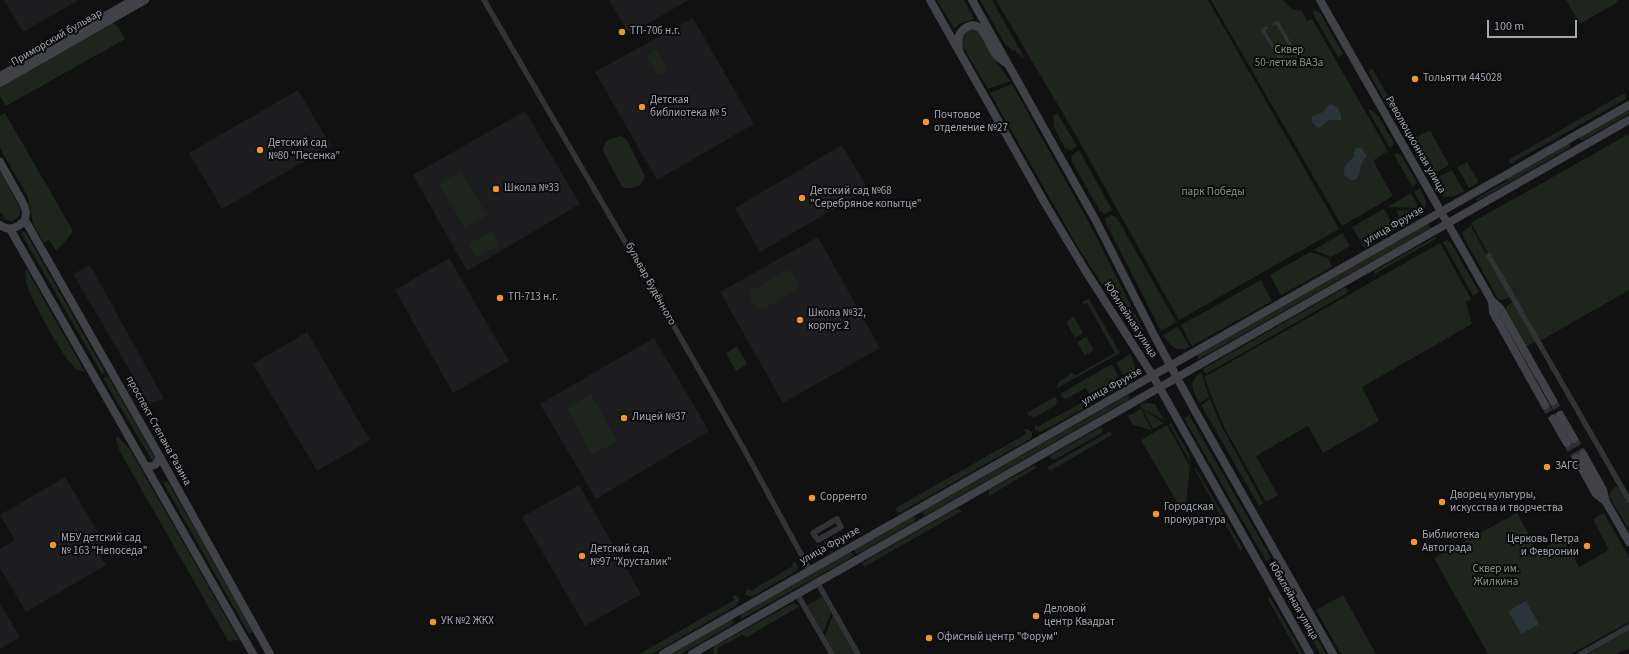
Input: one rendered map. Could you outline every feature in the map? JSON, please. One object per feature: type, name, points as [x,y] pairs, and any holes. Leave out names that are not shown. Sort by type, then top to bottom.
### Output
[{"type":"main road","points":[[0,76],[133,0]]},
{"type":"main road","name":"Приморский бульвар","points":[[0,83],[145,0]]},
{"type":"main road","name":"Юбилейная улица","points":[[930,0],[1050,212],[1160,388],[1310,654]]},
{"type":"main road","name":"Юбилейная улица","points":[[972,0],[1096,221],[1177,378],[1333,654]]},
{"type":"main road","name":"Революционная улица","points":[[1320,0],[1492,301],[1500,308],[1549,403]]},
{"type":"main road","points":[[959,51],[958,37],[960,32],[969,26],[975,26],[981,29],[997,56],[1010,66]]},
{"type":"main road","name":"улица Фрунзе","points":[[663,654],[1629,105]]},
{"type":"main road","points":[[692,654],[1629,120]]},
{"type":"main road","points":[[1572,137],[1579,149]]},
{"type":"main road","name":"проспект Степана Разина","points":[[0,162],[24,204],[26,212],[25,220],[270,654]]},
{"type":"main road","points":[[0,225],[6,229],[10,229],[21,224],[25,220]]},
{"type":"main road","points":[[10,229],[253,654]]},
{"type":"main road","points":[[1557,417],[1571,441]]},
{"type":"main road","points":[[1579,456],[1603,490],[1606,502],[1629,542]]},
{"type":"main road","points":[[146,466],[153,467],[156,465],[160,457]]},
{"type":"main road","points":[[159,488],[159,484],[163,479],[168,478],[172,481]]},
{"type":"main road","points":[[915,511],[922,523]]},
{"type":"main road","points":[[735,613],[742,625]]},
{"type":"street","name":"бульвар Будённого","points":[[484,0],[653,289],[738,438],[810,570]]},
{"type":"street","points":[[1489,256],[1629,500]]},
{"type":"street","points":[[837,519],[841,527],[818,540],[813,533],[837,519]]},
{"type":"street","points":[[817,582],[858,654]]},
{"type":"street","points":[[797,594],[832,654]]},
{"type":"street","points":[[1581,654],[1629,627]]},
{"type":"shaded area","points":[[4,0],[79,0],[23,32]]},
{"type":"shaded area","points":[[609,0],[689,0],[629,34]]},
{"type":"shaded area","points":[[693,18],[754,124],[657,180],[595,72]]},
{"type":"shaded area","points":[[1278,20],[1295,50],[1289,53],[1288,52],[1291,50],[1276,24],[1273,26],[1272,24]]},
{"type":"shaded area","points":[[1267,26],[1268,28],[1265,30],[1280,56],[1284,56],[1278,59],[1261,30]]},
{"type":"shaded area","name":"Детский сад №80 \"Песенка\"","points":[[298,90],[331,146],[222,209],[189,153]]},
{"type":"shaded area","points":[[1330,104],[1335,106],[1338,110],[1341,115],[1341,120],[1329,120],[1317,128],[1311,121],[1312,117],[1323,112]]},
{"type":"shaded area","name":"Школа №33","points":[[525,111],[580,204],[467,271],[413,175]]},
{"type":"shaded area","name":"Детский сад №68 \"Серебряное копытце\"","points":[[842,145],[868,189],[760,252],[735,208]]},
{"type":"shaded area","points":[[1356,148],[1361,148],[1367,155],[1361,164],[1359,175],[1355,180],[1351,180],[1345,176],[1344,170],[1346,165],[1354,157],[1354,151]]},
{"type":"shaded area","name":"Школа №32, корпус 2","points":[[818,237],[880,348],[783,403],[720,292]]},
{"type":"shaded area","points":[[449,258],[509,361],[453,393],[395,290]]},
{"type":"shaded area","points":[[90,265],[164,399],[149,403],[73,274]]},
{"type":"shaded area","points":[[307,332],[370,440],[317,471],[253,364]]},
{"type":"shaded area","name":"Лицей №37","points":[[654,338],[709,431],[596,499],[540,404]]},
{"type":"shaded area","name":"МБУ детский сад № 163 \"Непоседа\"","points":[[65,477],[104,543],[95,548],[106,565],[26,612],[0,568],[0,549],[15,540],[0,515]]},
{"type":"shaded area","name":"Детский сад №97 \"Хрусталик\"","points":[[579,485],[641,594],[585,626],[522,517]]},
{"type":"shaded area","points":[[1526,601],[1539,624],[1521,634],[1508,611]]},
{"type":"shaded area","points":[[0,604],[20,637],[0,649]]},
{"type":"green space","points":[[937,0],[964,0],[974,19],[959,24],[954,29]]},
{"type":"green space","points":[[980,0],[992,0],[1024,57],[1022,58],[1019,53],[1017,54],[1015,50],[1013,51],[1005,44]]},
{"type":"green space","name":"парк Победы","points":[[996,0],[1208,0],[1339,229],[1179,320],[1078,139]]},
{"type":"green space","name":"Сквер 50-летия ВАЗа","points":[[1211,0],[1283,0],[1292,9],[1302,11],[1307,21],[1312,19],[1388,151],[1374,160],[1393,196],[1342,226]]},
{"type":"green space","points":[[1566,0],[1617,0],[1618,2],[1580,24]]},
{"type":"green space","points":[[1315,10],[1320,13],[1343,54],[1338,57],[1312,12]]},
{"type":"green space","points":[[113,23],[118,26],[125,39],[6,106],[0,96],[0,87]]},
{"type":"green space","points":[[970,30],[976,30],[979,33],[995,60],[1010,81],[988,89],[962,45],[963,36]]},
{"type":"green space","points":[[656,50],[668,70],[658,76],[646,56]]},
{"type":"green space","points":[[1370,69],[1373,70],[1401,118],[1400,122],[1396,120],[1369,73]]},
{"type":"green space","points":[[1012,84],[1094,232],[1147,338],[1140,342],[1076,244],[990,93]]},
{"type":"green space","points":[[1623,94],[1626,95],[1626,99],[1512,163],[1509,163],[1510,159]]},
{"type":"green space","points":[[1629,108],[1629,114],[1583,140],[1579,140],[1580,137]]},
{"type":"green space","points":[[1370,109],[1379,117],[1393,142],[1394,145],[1390,148],[1368,110]]},
{"type":"green space","points":[[5,113],[73,231],[56,251],[49,240],[44,243],[33,224],[28,197],[0,148],[0,116]]},
{"type":"green space","points":[[1057,113],[1077,146],[1071,150],[1065,148],[1054,128],[1053,115]]},
{"type":"green space","points":[[1430,130],[1449,165],[1429,177],[1410,143],[1411,140]]},
{"type":"green space","points":[[1629,134],[1629,290],[1538,342],[1471,223]]},
{"type":"green space","points":[[619,136],[627,140],[645,176],[643,182],[638,186],[624,188],[604,153],[603,149],[606,141]]},
{"type":"green space","points":[[1569,143],[1571,146],[1569,148],[1477,201],[1475,199],[1507,181],[1509,177]]},
{"type":"green space","points":[[1079,150],[1112,210],[1105,214],[1100,211],[1072,162],[1071,156]]},
{"type":"green space","points":[[1397,153],[1401,155],[1417,183],[1412,186],[1394,155]]},
{"type":"green space","points":[[1467,162],[1478,181],[1477,184],[1469,188],[1457,167]]},
{"type":"green space","points":[[1452,170],[1464,191],[1455,196],[1444,197],[1431,181]]},
{"type":"green space","points":[[0,171],[20,208],[20,215],[13,221],[6,220],[0,212]]},
{"type":"green space","points":[[461,171],[487,215],[465,228],[439,184]]},
{"type":"green space","points":[[1420,188],[1426,202],[1425,210],[1414,192]]},
{"type":"green space","points":[[1411,193],[1419,208],[1389,206]]},
{"type":"green space","points":[[1384,209],[1396,230],[1365,248],[1352,227]]},
{"type":"green space","points":[[1396,210],[1421,211],[1423,214],[1404,226]]},
{"type":"green space","points":[[1112,215],[1117,218],[1176,322],[1161,331],[1106,223],[1105,219]]},
{"type":"green space","points":[[1428,223],[1431,228],[1199,359],[1197,355]]},
{"type":"green space","points":[[1471,226],[1510,297],[1502,300],[1498,299],[1463,236],[1462,232]]},
{"type":"green space","points":[[23,231],[26,233],[105,372],[102,374],[22,235]]},
{"type":"green space","points":[[492,231],[500,245],[476,258],[468,244]]},
{"type":"green space","points":[[1342,233],[1350,246],[1331,257],[1314,250]]},
{"type":"green space","points":[[1435,237],[1436,239],[1375,274],[1374,271]]},
{"type":"green space","points":[[1447,240],[1451,243],[1479,292],[1473,296],[1443,242]]},
{"type":"green space","points":[[1440,243],[1471,299],[1466,302],[1472,324],[1362,387],[1379,421],[1323,453],[1308,426],[1256,456],[1278,495],[1266,502],[1222,423],[1204,377]]},
{"type":"green space","points":[[1310,252],[1328,258],[1332,267],[1281,295],[1270,275]]},
{"type":"green space","points":[[26,269],[85,372],[76,369],[67,359],[48,328],[28,287],[25,276]]},
{"type":"green space","points":[[787,270],[791,271],[798,282],[797,289],[764,309],[755,306],[750,297],[750,291]]},
{"type":"green space","points":[[1261,280],[1272,301],[1192,346],[1181,325]]},
{"type":"green space","points":[[1346,287],[1349,292],[1206,374],[1203,369]]},
{"type":"green space","points":[[1089,299],[1120,353],[1057,388],[1058,382],[1071,373],[1076,375],[1115,353],[1087,303],[1082,304],[1083,301]]},
{"type":"green space","points":[[1513,302],[1536,341],[1525,347],[1505,311],[1507,306]]},
{"type":"green space","points":[[1074,317],[1083,333],[1075,338],[1066,322]]},
{"type":"green space","points":[[1178,327],[1190,347],[1178,349],[1171,345],[1163,335]]},
{"type":"green space","points":[[1086,337],[1094,350],[1085,356],[1077,342]]},
{"type":"green space","points":[[737,346],[747,364],[736,371],[726,353]]},
{"type":"green space","points":[[1130,354],[1134,362],[1135,369],[1133,376],[1127,382],[1116,363]]},
{"type":"green space","points":[[1112,364],[1123,386],[1097,400],[1091,398],[1086,388],[1066,399],[1062,398],[1060,394]]},
{"type":"green space","points":[[1201,372],[1209,397],[1200,403],[1194,391],[1193,383]]},
{"type":"green space","points":[[108,376],[156,459],[153,462],[103,378]]},
{"type":"green space","points":[[591,394],[617,441],[592,455],[567,408]]},
{"type":"green space","points":[[1128,395],[1130,399],[926,515],[923,514],[923,511]]},
{"type":"green space","points":[[1055,397],[1057,400],[1056,405],[1035,417],[1028,416],[1027,413]]},
{"type":"green space","points":[[1080,397],[1087,401],[1085,408],[1043,431],[1040,432],[1035,430],[1035,423],[1037,427],[1081,403]]},
{"type":"green space","points":[[1210,399],[1221,425],[1263,503],[1259,506],[1201,405]]},
{"type":"green space","points":[[1140,404],[1155,404],[1165,421],[1141,408]]},
{"type":"green space","points":[[1141,409],[1152,430],[1133,425],[1128,416]]},
{"type":"green space","points":[[1143,410],[1164,423],[1153,429]]},
{"type":"green space","points":[[1189,415],[1271,558],[1266,561],[1184,418]]},
{"type":"green space","points":[[1171,423],[1189,454],[1190,462],[1169,424]]},
{"type":"green space","points":[[1167,425],[1190,466],[1186,505],[1181,509],[1141,440]]},
{"type":"green space","points":[[1101,427],[1103,429],[1102,433],[1054,460],[1050,458],[1051,455]]},
{"type":"green space","points":[[1024,429],[1028,429],[1032,432],[1032,437],[1030,439],[901,512],[896,512],[897,507],[1026,434]]},
{"type":"green space","points":[[1110,431],[1112,435],[1050,471],[1047,467]]},
{"type":"green space","points":[[118,437],[129,448],[239,640],[228,641],[120,452],[116,439]]},
{"type":"green space","points":[[1033,466],[1038,467],[989,496],[989,490]]},
{"type":"green space","points":[[1195,467],[1242,547],[1241,552],[1195,470]]},
{"type":"green space","points":[[165,481],[168,482],[253,631],[249,634],[164,484]]},
{"type":"green space","points":[[1615,487],[1619,487],[1629,504],[1629,530],[1610,498],[1610,492]]},
{"type":"green space","points":[[956,509],[962,511],[864,567],[862,563]]},
{"type":"green space","name":"Сквер им. Жилкина","points":[[1517,513],[1533,542],[1535,553],[1563,538],[1579,567],[1609,550],[1593,519],[1604,513],[1629,557],[1629,622],[1571,654],[1488,654],[1434,558]]},
{"type":"green space","points":[[912,517],[916,518],[914,522],[857,554],[854,550]]},
{"type":"green space","points":[[851,552],[854,556],[741,619],[741,614]]},
{"type":"green space","points":[[1273,561],[1326,654],[1320,654],[1269,564]]},
{"type":"green space","points":[[795,562],[799,568],[795,572],[753,596],[745,594],[748,588],[750,591],[793,566],[792,563]]},
{"type":"green space","points":[[736,595],[740,599],[737,605],[652,654],[639,654],[734,600],[732,596]]},
{"type":"green space","points":[[1343,595],[1376,654],[1341,654],[1316,610]]},
{"type":"green space","points":[[822,597],[831,613],[823,633],[807,605]]},
{"type":"green space","points":[[1270,597],[1303,654],[1299,654],[1267,598]]},
{"type":"green space","points":[[793,603],[800,606],[747,637],[742,635],[718,648],[717,654],[714,654],[713,649],[715,646]]},
{"type":"green space","points":[[833,615],[855,654],[835,654],[825,636]]},
{"type":"green space","points":[[730,620],[734,620],[732,625],[681,654],[671,654]]},
{"type":"green space","points":[[1629,630],[1629,648],[1616,654],[1588,654]]},
{"type":"tunnel","points":[[1553,401],[1560,415]]},
{"type":"tunnel","points":[[1545,405],[1553,419]]},
{"type":"tunnel","points":[[1574,439],[1583,454]]},
{"type":"tunnel","points":[[1567,443],[1576,458]]},
{"type":"place","name":"ТП-706 н.г.","points":[[622,32]]},
{"type":"place","name":"Тольятти 445028","points":[[1415,79]]},
{"type":"place","name":"Детская библиотека № 5","points":[[642,107]]},
{"type":"place","name":"Почтовое отделение №27","points":[[926,122]]},
{"type":"place","name":"Детский сад №80 \"Песенка\"","points":[[260,150]]},
{"type":"place","name":"Школа №33","points":[[496,189]]},
{"type":"place","name":"Детский сад №68 \"Серебряное копытце\"","points":[[802,198]]},
{"type":"place","name":"ТП-713 н.г.","points":[[500,298]]},
{"type":"place","name":"Школа №32, корпус 2","points":[[800,320]]},
{"type":"place","name":"Лицей №37","points":[[624,418]]},
{"type":"place","name":"ЗАГС","points":[[1547,467]]},
{"type":"place","name":"Сорренто","points":[[812,498]]},
{"type":"place","name":"Дворец культуры, искусства и творчества","points":[[1442,502]]},
{"type":"place","name":"Городская прокуратура","points":[[1156,514]]},
{"type":"place","name":"Библиотека Автограда","points":[[1414,542]]},
{"type":"place","name":"МБУ детский сад № 163 \"Непоседа\"","points":[[53,545]]},
{"type":"place","name":"Церковь Петра и Февронии","points":[[1587,546]]},
{"type":"place","name":"Детский сад №97 \"Хрусталик\"","points":[[582,556]]},
{"type":"place","name":"Деловой центр Квадрат","points":[[1036,616]]},
{"type":"place","name":"УК №2 ЖКХ","points":[[433,622]]},
{"type":"place","name":"Офисный центр \"Форум\"","points":[[929,638]]}]
